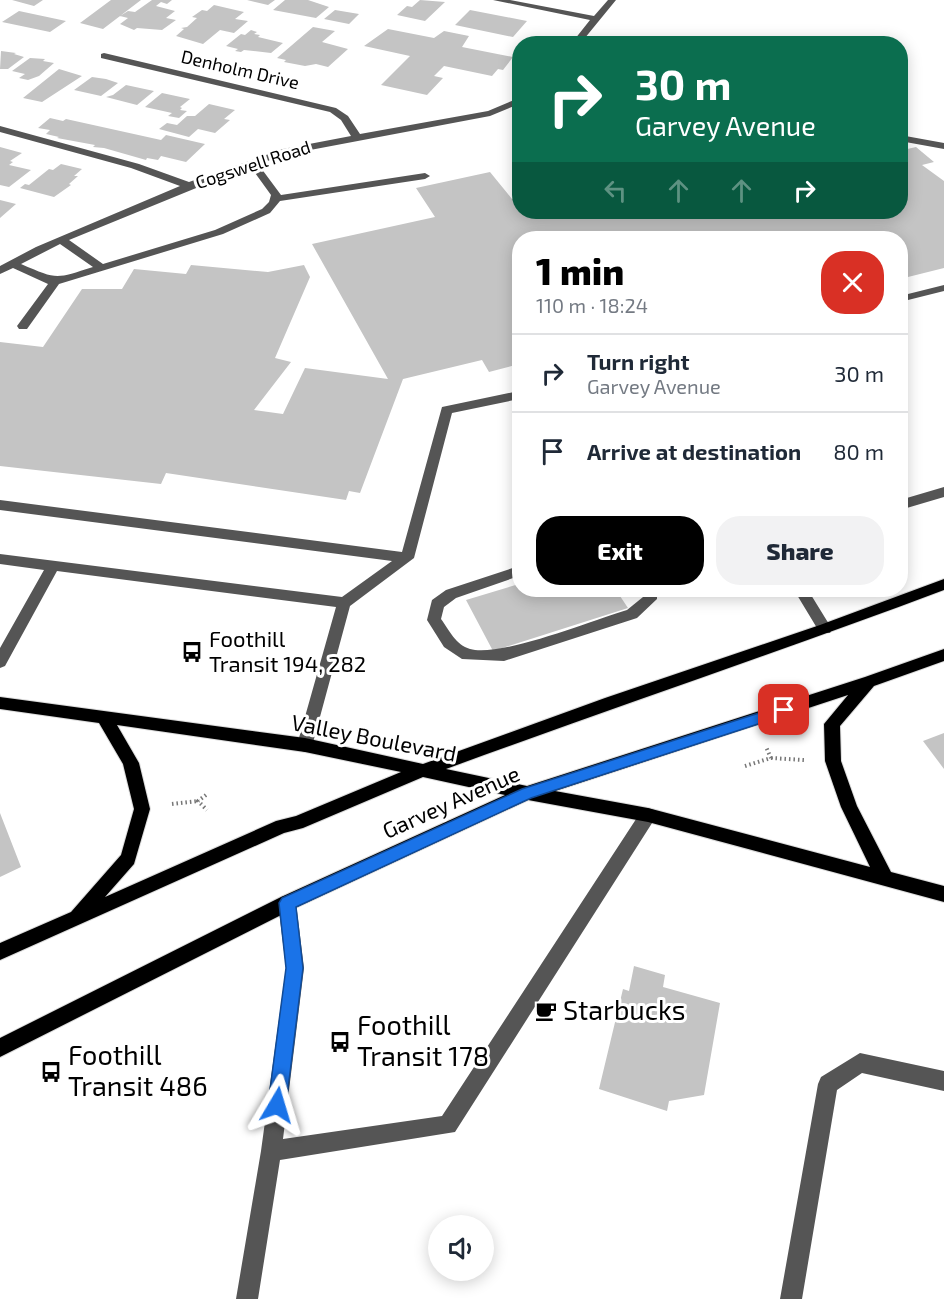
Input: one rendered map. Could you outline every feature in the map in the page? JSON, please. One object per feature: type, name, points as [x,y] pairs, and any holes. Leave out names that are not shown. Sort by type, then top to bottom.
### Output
[{"type":"main road","name":"Garvey Avenue","points":[[0,951],[282,826],[297,823],[424,770],[610,702],[825,629],[944,584]]},
{"type":"main road","name":"Garvey Avenue","points":[[0,1048],[287,903],[527,793],[869,682],[944,655]]},
{"type":"main road","points":[[869,682],[832,724],[833,760],[849,807],[886,880]]},
{"type":"main road","name":"Valley Boulevard","points":[[0,704],[305,746],[527,793],[648,815],[944,894]]},
{"type":"main road","points":[[73,919],[128,859],[142,809],[131,763],[104,718]]},
{"type":"street","points":[[497,0],[596,19]]},
{"type":"street","points":[[582,36],[612,0]]},
{"type":"street","name":"Denholm Drive","points":[[104,56],[333,110],[345,118],[357,137]]},
{"type":"street","name":"Cogswell Road","points":[[0,271],[61,240],[252,162],[287,151],[357,137],[454,122],[490,113],[512,104]]},
{"type":"street","points":[[0,129],[135,166],[189,186]]},
{"type":"street","points":[[908,139],[944,146]]},
{"type":"street","points":[[12,264],[55,282],[219,232],[266,211],[274,203],[276,195],[252,162]]},
{"type":"street","points":[[275,199],[425,176]]},
{"type":"street","points":[[61,240],[103,269]]},
{"type":"street","points":[[23,326],[55,282]]},
{"type":"street","points":[[908,297],[944,288]]},
{"type":"street","points":[[305,746],[344,603],[407,558],[446,410],[512,396]]},
{"type":"street","points":[[908,503],[944,492]]},
{"type":"street","points":[[0,505],[407,558]]},
{"type":"street","points":[[0,559],[344,603]]},
{"type":"street","points":[[0,662],[53,566]]},
{"type":"street","points":[[512,573],[451,594],[437,604],[434,620],[449,643],[456,649],[467,655],[504,655],[632,614],[650,597]]},
{"type":"street","points":[[805,597],[825,629]]},
{"type":"street","points":[[271,1151],[448,1125],[648,815]]},
{"type":"street","points":[[247,1299],[271,1151],[295,968],[287,903]]},
{"type":"street","points":[[791,1299],[828,1083],[860,1063],[944,1082]]},
{"type":"path","points":[[764,744],[771,758]]},
{"type":"path","points":[[745,766],[771,758],[813,760]]},
{"type":"path","points":[[166,804],[198,801],[206,795]]},
{"type":"path","points":[[198,801],[207,810]]},
{"type":"building","points":[[12,0],[43,0],[34,6]]},
{"type":"building","points":[[111,0],[141,0],[103,29],[80,23]]},
{"type":"building","points":[[152,0],[172,0],[167,4],[161,2],[156,6],[175,11],[166,18],[176,20],[162,30],[137,28],[134,30],[120,24],[128,18],[120,16],[128,11],[135,12]]},
{"type":"building","points":[[247,0],[275,0],[268,5]]},
{"type":"building","points":[[285,0],[308,0],[329,7],[316,18],[273,10]]},
{"type":"building","points":[[420,0],[445,2],[425,21],[397,15],[407,6],[412,7]]},
{"type":"building","points":[[214,5],[244,12],[235,19],[248,21],[234,33],[220,30],[203,44],[176,36],[184,29],[181,28],[187,27],[197,18],[192,17],[202,10],[207,11]]},
{"type":"building","points":[[335,10],[359,14],[349,24],[324,19]]},
{"type":"building","points":[[470,10],[527,21],[512,37],[455,25]]},
{"type":"building","points":[[19,11],[66,21],[50,32],[2,22]]},
{"type":"building","points":[[313,27],[335,31],[322,42],[348,49],[328,67],[316,64],[305,66],[284,62],[286,60],[277,58]]},
{"type":"building","points":[[388,29],[434,38],[444,31],[469,36],[462,47],[512,58],[503,70],[498,69],[492,76],[444,66],[434,76],[443,78],[427,95],[381,85],[410,56],[364,46]]},
{"type":"building","points":[[251,30],[257,32],[254,34],[260,35],[258,37],[283,43],[271,53],[244,50],[241,52],[226,46],[241,34],[245,35]]},
{"type":"building","points":[[1,51],[16,53],[14,54],[24,57],[8,69],[0,69]]},
{"type":"building","points":[[30,58],[45,59],[43,61],[54,63],[39,76],[28,80],[19,78],[25,74],[12,71]]},
{"type":"building","points":[[59,69],[82,76],[42,102],[23,98]]},
{"type":"building","points":[[92,77],[118,83],[101,96],[74,90]]},
{"type":"building","points":[[126,85],[154,91],[137,105],[106,97],[113,95]]},
{"type":"building","points":[[162,93],[190,99],[180,107],[182,108],[180,110],[187,111],[179,118],[168,116],[172,113],[145,107]]},
{"type":"building","points":[[209,104],[235,110],[224,119],[230,120],[215,133],[198,129],[189,137],[159,129],[167,123],[177,125],[187,116],[195,116]]},
{"type":"building","points":[[50,118],[63,121],[66,119],[161,140],[166,135],[205,144],[186,162],[161,156],[158,160],[147,158],[146,160],[46,134],[50,130],[38,128]]},
{"type":"building","points":[[0,147],[22,153],[10,161],[13,162],[9,165],[31,170],[9,187],[0,185]]},
{"type":"building","points":[[916,147],[934,162],[922,165],[944,181],[944,268],[908,277],[908,231],[512,231],[512,366],[489,372],[482,360],[403,379],[360,493],[349,491],[346,500],[166,473],[161,484],[0,466],[0,342],[43,347],[82,289],[122,289],[134,269],[186,274],[191,265],[268,272],[304,265],[310,277],[275,358],[291,362],[254,410],[283,414],[305,368],[388,379],[312,244],[435,217],[416,188],[490,172],[512,199],[512,219],[908,219],[908,149]]},
{"type":"building","points":[[61,164],[82,169],[74,176],[78,176],[69,184],[71,185],[54,197],[20,188],[25,184],[29,185],[49,169],[53,170]]},
{"type":"building","points":[[0,200],[16,204],[0,218]]},
{"type":"building","points":[[512,586],[512,597],[621,597],[628,608],[493,651],[466,600]]},
{"type":"building","points":[[944,733],[944,769],[923,741]]},
{"type":"building","points":[[0,813],[21,867],[0,877]]},
{"type":"building","points":[[634,966],[665,975],[663,987],[720,1003],[704,1095],[669,1101],[667,1111],[599,1089],[623,989],[629,991]]},
{"type":"place","name":"Foothill Transit 194, 282","points":[[192,652]]},
{"type":"place","name":"Starbucks","points":[[546,1011]]},
{"type":"place","name":"Foothill Transit 178","points":[[340,1042]]},
{"type":"place","name":"Foothill Transit 486","points":[[51,1072]]},
{"type":"route","points":[[277,1105],[295,968],[287,903],[527,793],[784,710]]}]
